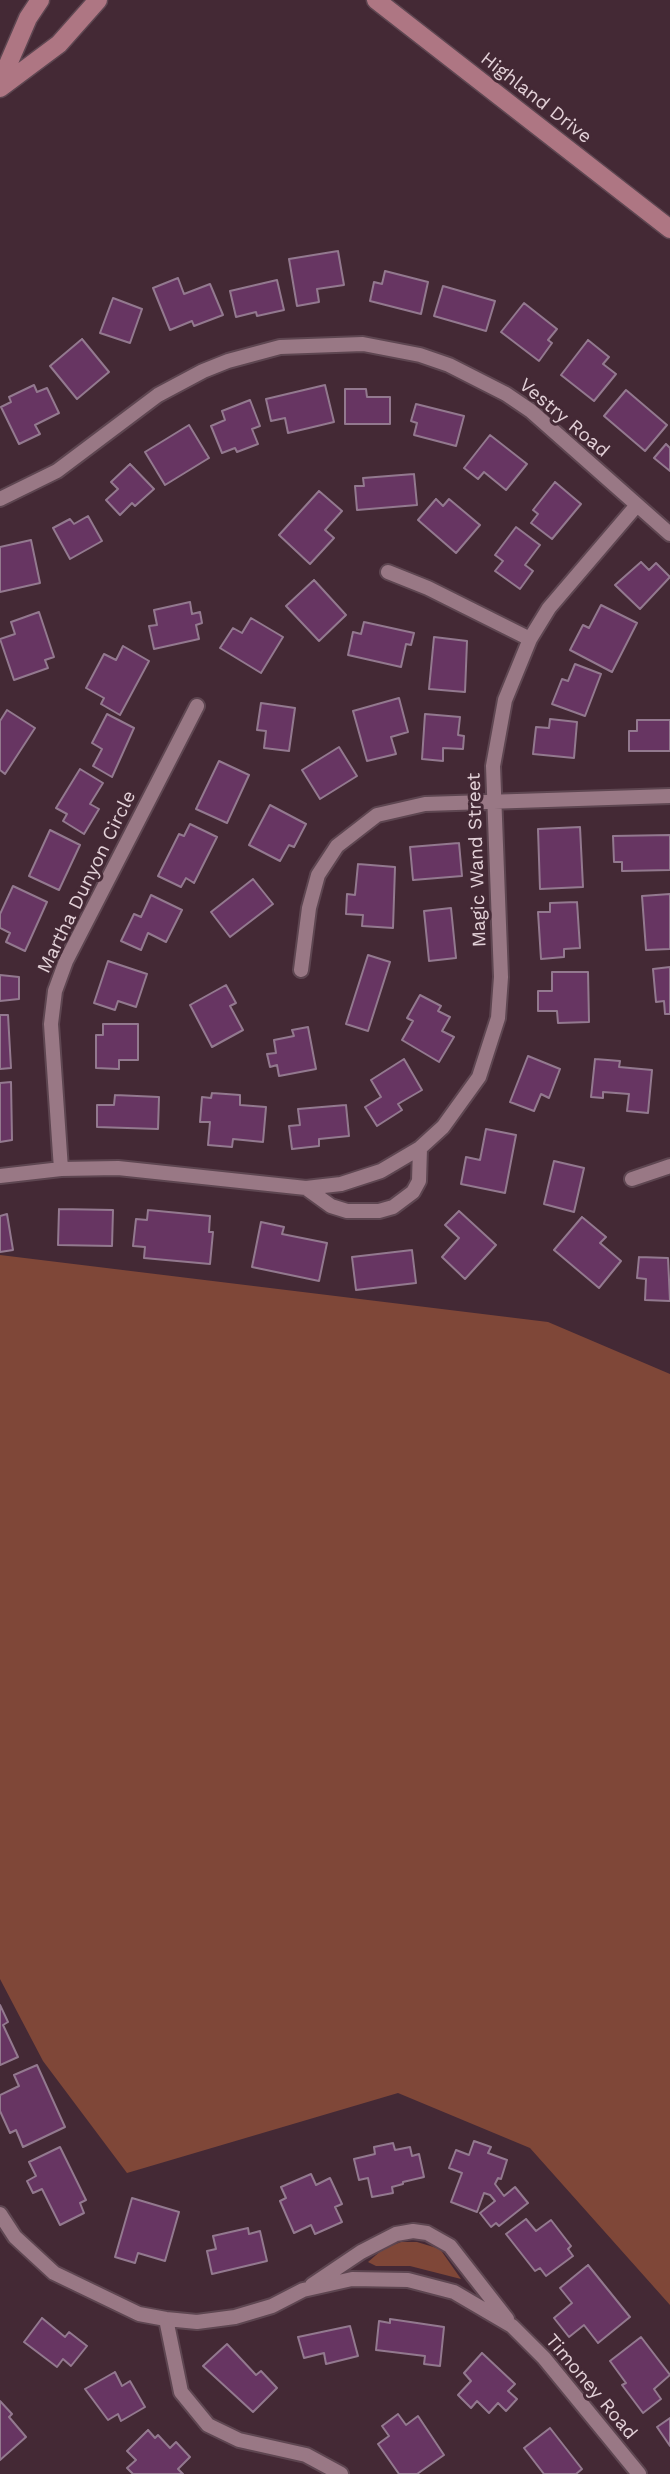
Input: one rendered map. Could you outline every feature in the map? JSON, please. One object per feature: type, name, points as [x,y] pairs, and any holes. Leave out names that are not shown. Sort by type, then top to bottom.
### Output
[{"type":"main road","points":[[0,83],[28,18],[40,0]]},
{"type":"main road","points":[[0,88],[59,44],[98,0]]},
{"type":"main road","name":"Highland Drive","points":[[376,0],[670,229]]},
{"type":"street","name":"Vestry Road","points":[[0,499],[57,471],[158,395],[203,371],[228,361],[280,347],[335,343],[377,346],[420,355],[479,378],[531,411],[670,534]]},
{"type":"street","name":"Magic Wand Street","points":[[0,1176],[61,1169],[118,1168],[306,1188],[361,1178],[398,1162],[420,1148],[443,1127],[468,1095],[488,1058],[498,1018],[501,977],[492,801],[493,766],[499,721],[512,679],[530,639],[569,581],[637,505]]},
{"type":"street","points":[[388,572],[428,588],[530,639]]},
{"type":"street","name":"Martha Dunyon Circle","points":[[61,1169],[51,1024],[55,991],[66,961],[197,706]]},
{"type":"street","points":[[301,970],[312,891],[327,860],[350,833],[377,815],[409,805],[670,796]]},
{"type":"street","name":"Magic Wand Street","points":[[306,1188],[331,1206],[347,1211],[379,1211],[393,1207],[413,1192],[419,1181],[420,1148]]},
{"type":"street","points":[[632,1180],[670,1166]]},
{"type":"street","name":"Timoney Road","points":[[0,2214],[15,2237],[54,2273],[139,2314],[197,2322],[234,2317],[272,2306],[303,2290],[360,2252],[396,2234],[421,2232],[450,2246],[512,2326],[544,2358],[639,2474]]},
{"type":"street","name":"Timoney Road","points":[[303,2290],[352,2279],[408,2280],[454,2292],[512,2326]]},
{"type":"street","points":[[166,2319],[181,2392],[208,2425],[239,2440],[306,2455],[341,2474]]},
{"type":"shaded area","points":[[0,1255],[548,1322],[670,1374],[670,2305],[530,2148],[398,2093],[127,2173],[43,2061],[0,1979]]},
{"type":"shaded area","points":[[401,2242],[417,2242],[440,2249],[461,2279],[410,2266],[376,2266],[368,2262],[383,2249]]},
{"type":"building","points":[[338,251],[344,285],[317,289],[319,302],[297,306],[289,259]]},
{"type":"building","points":[[385,271],[428,282],[421,314],[370,301],[374,282],[382,284]]},
{"type":"building","points":[[178,278],[184,294],[210,284],[223,315],[194,326],[192,321],[170,330],[153,288]]},
{"type":"building","points":[[277,280],[284,310],[236,317],[230,291]]},
{"type":"building","points":[[443,286],[495,301],[486,331],[434,316]]},
{"type":"building","points":[[113,298],[142,309],[130,343],[100,333]]},
{"type":"building","points":[[524,303],[557,329],[548,340],[552,343],[539,361],[501,332]]},
{"type":"building","points":[[82,339],[109,372],[77,399],[50,366]]},
{"type":"building","points":[[588,340],[609,357],[603,364],[616,374],[594,401],[561,375]]},
{"type":"building","points":[[34,385],[37,392],[47,388],[59,413],[35,425],[40,434],[19,444],[1,407],[11,402],[9,397]]},
{"type":"building","points":[[325,385],[334,422],[288,433],[285,418],[271,421],[266,399]]},
{"type":"building","points":[[345,389],[366,389],[367,397],[390,397],[390,424],[345,424]]},
{"type":"building","points":[[626,390],[667,425],[645,451],[604,416]]},
{"type":"building","points":[[250,400],[260,426],[252,429],[258,444],[237,452],[235,448],[222,453],[211,426],[225,420],[222,411]]},
{"type":"building","points":[[416,404],[464,416],[456,446],[414,435],[417,423],[411,421]]},
{"type":"building","points":[[189,425],[209,458],[165,485],[145,452]]},
{"type":"building","points":[[490,435],[527,464],[506,490],[484,472],[478,479],[464,468]]},
{"type":"building","points":[[666,444],[670,448],[670,471],[654,458]]},
{"type":"building","points":[[130,464],[154,489],[135,506],[132,503],[120,515],[106,500],[118,489],[111,482]]},
{"type":"building","points":[[414,474],[417,505],[357,510],[355,486],[364,486],[363,478]]},
{"type":"building","points":[[555,482],[581,504],[552,539],[531,523],[538,514],[533,510]]},
{"type":"building","points":[[319,491],[342,511],[325,530],[334,538],[310,564],[279,535]]},
{"type":"building","points":[[436,499],[443,506],[449,499],[480,525],[456,553],[418,520]]},
{"type":"building","points":[[88,516],[102,541],[70,559],[53,528],[70,519],[74,524]]},
{"type":"building","points":[[516,527],[540,545],[525,565],[533,571],[520,589],[495,571],[503,561],[495,555]]},
{"type":"building","points":[[31,540],[40,583],[0,592],[0,547]]},
{"type":"building","points":[[641,562],[649,570],[656,563],[670,577],[640,609],[615,585]]},
{"type":"building","points":[[314,580],[346,615],[319,641],[286,606]]},
{"type":"building","points":[[190,602],[192,614],[200,612],[202,623],[196,625],[199,639],[154,649],[149,626],[157,625],[154,610]]},
{"type":"building","points":[[601,605],[637,623],[612,672],[570,650],[583,625],[589,628]]},
{"type":"building","points":[[39,612],[54,657],[45,660],[48,668],[14,680],[0,639],[15,634],[11,622]]},
{"type":"building","points":[[251,618],[283,637],[261,673],[220,648],[233,628],[242,633]]},
{"type":"building","points":[[364,622],[414,633],[411,645],[406,644],[401,667],[348,655],[353,632],[361,634]]},
{"type":"building","points":[[434,637],[467,641],[465,692],[429,689]]},
{"type":"building","points":[[123,646],[149,661],[120,715],[101,704],[104,698],[86,688],[104,654],[116,660]]},
{"type":"building","points":[[575,664],[601,674],[585,716],[552,704],[562,679],[568,681]]},
{"type":"building","points":[[399,698],[408,732],[391,737],[396,754],[367,761],[353,711]]},
{"type":"building","points":[[261,703],[295,708],[289,751],[264,748],[266,731],[257,730]]},
{"type":"building","points":[[7,710],[35,728],[5,774],[0,770],[0,721]]},
{"type":"building","points":[[107,714],[134,728],[112,777],[93,766],[102,749],[92,743]]},
{"type":"building","points":[[425,714],[460,717],[458,735],[464,736],[463,749],[443,748],[443,761],[422,759]]},
{"type":"building","points":[[550,719],[577,722],[574,758],[533,754],[536,727],[549,728]]},
{"type":"building","points":[[637,720],[670,720],[670,751],[629,751],[629,731],[637,731]]},
{"type":"building","points":[[339,747],[357,776],[320,799],[302,770]]},
{"type":"building","points":[[219,761],[249,775],[227,823],[196,809]]},
{"type":"building","points":[[80,769],[103,783],[90,804],[99,809],[84,834],[63,821],[67,814],[56,808]]},
{"type":"building","points":[[270,805],[306,824],[294,847],[289,845],[280,861],[249,845]]},
{"type":"building","points":[[190,824],[217,837],[194,883],[186,878],[181,887],[158,876],[179,834],[184,836]]},
{"type":"building","points":[[580,827],[583,887],[540,889],[538,829]]},
{"type":"building","points":[[50,830],[80,845],[59,890],[29,876]]},
{"type":"building","points":[[670,835],[670,870],[622,871],[622,862],[614,862],[613,836]]},
{"type":"building","points":[[459,843],[462,876],[413,880],[410,847]]},
{"type":"building","points":[[358,864],[395,867],[393,928],[362,926],[363,915],[346,914],[347,894],[355,895]]},
{"type":"building","points":[[253,879],[273,904],[230,937],[211,912]]},
{"type":"building","points":[[13,886],[47,902],[25,951],[6,942],[10,933],[0,928],[0,914]]},
{"type":"building","points":[[670,894],[670,949],[646,950],[642,896]]},
{"type":"building","points":[[151,895],[182,910],[166,942],[148,933],[141,950],[121,941],[134,914],[141,917]]},
{"type":"building","points":[[577,902],[580,948],[564,949],[564,957],[541,959],[538,912],[550,912],[550,903]]},
{"type":"building","points":[[451,908],[456,958],[429,961],[424,911]]},
{"type":"building","points":[[368,955],[390,962],[368,1031],[346,1024]]},
{"type":"building","points":[[108,961],[147,974],[136,1007],[118,1001],[115,1010],[94,1003]]},
{"type":"building","points":[[670,967],[670,1014],[665,1014],[664,1001],[656,1002],[653,969]]},
{"type":"building","points":[[552,972],[588,972],[589,1022],[558,1023],[557,1011],[538,1011],[538,991],[552,991]]},
{"type":"building","points":[[0,975],[19,977],[19,999],[0,1001]]},
{"type":"building","points":[[226,985],[236,1003],[230,1006],[243,1030],[212,1047],[190,1005]]},
{"type":"building","points":[[420,995],[441,1006],[438,1011],[450,1017],[442,1031],[454,1037],[439,1062],[402,1040],[413,1021],[407,1018]]},
{"type":"building","points":[[0,1015],[8,1015],[11,1068],[0,1069]]},
{"type":"building","points":[[103,1024],[138,1024],[138,1060],[119,1060],[119,1069],[96,1068],[96,1035],[103,1035]]},
{"type":"building","points":[[308,1027],[316,1069],[279,1076],[277,1065],[270,1067],[267,1054],[276,1053],[274,1040],[294,1036],[292,1030]]},
{"type":"building","points":[[528,1056],[560,1069],[549,1098],[541,1094],[534,1111],[510,1102]]},
{"type":"building","points":[[404,1059],[422,1090],[398,1104],[402,1110],[377,1126],[365,1107],[381,1097],[371,1080]]},
{"type":"building","points":[[595,1059],[620,1061],[619,1067],[652,1070],[648,1113],[627,1111],[629,1094],[603,1092],[603,1098],[591,1097]]},
{"type":"building","points":[[11,1082],[12,1140],[0,1142],[0,1083]]},
{"type":"building","points":[[212,1093],[240,1095],[240,1105],[266,1107],[263,1142],[233,1139],[232,1147],[208,1145],[210,1122],[200,1122],[202,1097],[211,1098]]},
{"type":"building","points":[[115,1095],[159,1097],[158,1129],[97,1127],[97,1105],[114,1105]]},
{"type":"building","points":[[346,1105],[349,1136],[319,1139],[319,1146],[292,1149],[289,1126],[300,1125],[298,1109]]},
{"type":"building","points":[[486,1129],[516,1135],[505,1193],[461,1184],[466,1157],[480,1160]]},
{"type":"building","points":[[554,1161],[584,1168],[574,1212],[544,1204]]},
{"type":"building","points":[[59,1209],[113,1210],[112,1246],[58,1245]]},
{"type":"building","points":[[148,1210],[210,1216],[209,1232],[213,1232],[210,1264],[144,1258],[145,1247],[133,1246],[136,1219],[147,1220]]},
{"type":"building","points":[[459,1211],[496,1245],[465,1279],[442,1257],[459,1238],[445,1225]]},
{"type":"building","points":[[7,1214],[13,1250],[0,1252],[0,1216]]},
{"type":"building","points":[[582,1217],[606,1237],[600,1243],[621,1261],[599,1288],[554,1250]]},
{"type":"building","points":[[261,1222],[284,1227],[282,1234],[327,1243],[319,1281],[252,1267]]},
{"type":"building","points":[[412,1250],[416,1283],[356,1290],[352,1257]]},
{"type":"building","points":[[639,1257],[668,1258],[670,1301],[645,1300],[646,1279],[637,1278]]},
{"type":"building","points":[[0,2005],[8,2022],[3,2025],[18,2057],[0,2065]]},
{"type":"building","points":[[37,2065],[65,2127],[23,2147],[16,2130],[10,2133],[0,2111],[0,2095],[19,2086],[14,2075]]},
{"type":"building","points":[[474,2141],[491,2147],[488,2153],[507,2160],[501,2179],[498,2178],[495,2184],[504,2196],[515,2187],[528,2203],[499,2226],[496,2223],[491,2227],[480,2213],[495,2201],[490,2195],[484,2193],[477,2212],[451,2202],[462,2173],[449,2168],[456,2150],[469,2155]]},
{"type":"building","points":[[393,2143],[395,2150],[410,2147],[412,2156],[419,2154],[424,2177],[392,2187],[393,2193],[372,2197],[368,2178],[359,2180],[354,2159],[375,2154],[374,2147]]},
{"type":"building","points":[[60,2147],[86,2200],[80,2203],[84,2213],[60,2225],[42,2189],[33,2193],[27,2181],[36,2176],[29,2162]]},
{"type":"building","points":[[311,2174],[316,2185],[330,2178],[342,2204],[335,2207],[342,2222],[315,2234],[311,2225],[294,2233],[280,2201],[286,2198],[281,2187]]},
{"type":"building","points":[[132,2198],[179,2212],[165,2261],[138,2253],[135,2263],[115,2257]]},
{"type":"building","points":[[526,2219],[536,2231],[551,2220],[571,2246],[568,2249],[573,2256],[546,2276],[540,2268],[535,2271],[506,2234]]},
{"type":"building","points":[[248,2228],[249,2234],[260,2231],[267,2261],[212,2274],[207,2251],[216,2249],[213,2236]]},
{"type":"building","points":[[588,2265],[630,2317],[598,2343],[584,2325],[569,2337],[554,2318],[572,2303],[560,2288]]},
{"type":"building","points":[[42,2318],[65,2337],[69,2332],[87,2346],[71,2366],[63,2359],[57,2367],[24,2342]]},
{"type":"building","points":[[390,2319],[444,2327],[440,2366],[424,2364],[425,2356],[376,2350],[379,2321],[390,2323]]},
{"type":"building","points":[[350,2326],[358,2356],[326,2364],[324,2353],[304,2358],[298,2337]]},
{"type":"building","points":[[641,2337],[670,2375],[654,2389],[661,2399],[643,2413],[622,2385],[626,2383],[610,2361]]},
{"type":"building","points":[[227,2344],[256,2375],[261,2371],[277,2388],[253,2412],[203,2366]]},
{"type":"building","points":[[482,2353],[515,2384],[508,2391],[517,2399],[506,2411],[498,2403],[489,2413],[477,2401],[471,2408],[458,2395],[471,2381],[464,2373]]},
{"type":"building","points":[[115,2372],[122,2386],[130,2381],[145,2407],[121,2421],[118,2414],[108,2420],[85,2389]]},
{"type":"building","points":[[0,2401],[12,2414],[9,2417],[26,2437],[0,2460]]},
{"type":"building","points":[[398,2414],[406,2425],[418,2416],[444,2455],[417,2474],[399,2474],[378,2444],[389,2436],[382,2426]]},
{"type":"building","points":[[670,2418],[670,2446],[657,2427]]},
{"type":"building","points":[[550,2428],[582,2469],[576,2474],[544,2474],[524,2448]]},
{"type":"building","points":[[148,2430],[155,2438],[158,2435],[170,2448],[176,2442],[190,2457],[178,2469],[183,2474],[133,2474],[127,2468],[136,2460],[127,2451]]}]
